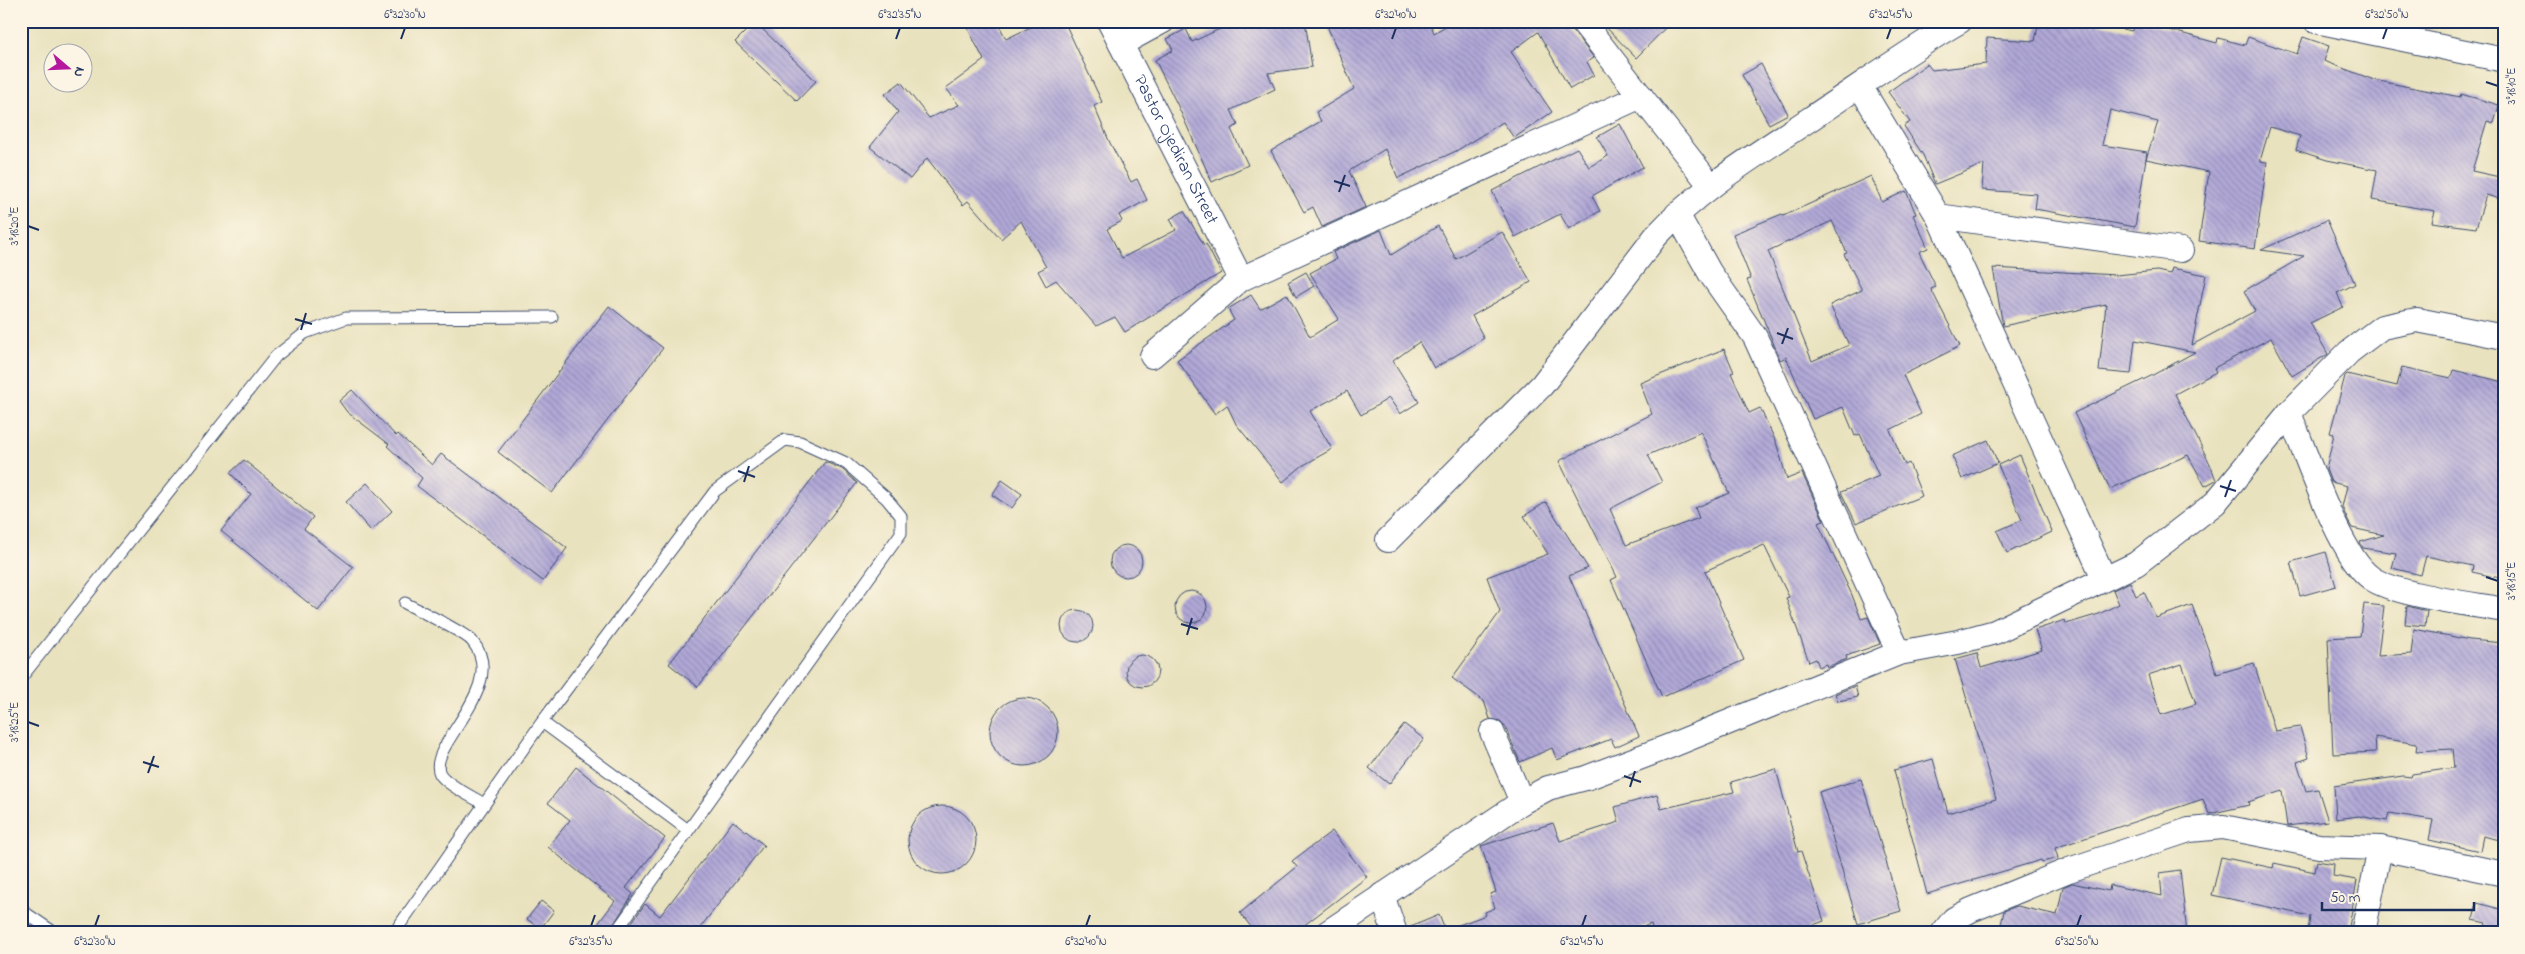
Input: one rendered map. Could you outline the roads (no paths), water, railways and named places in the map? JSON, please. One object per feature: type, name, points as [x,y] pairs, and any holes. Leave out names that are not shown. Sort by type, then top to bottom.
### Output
[{"type":"street","name":"Pastor Ojediran Street","points":[[1109,21],[1241,279]]},
{"type":"street","points":[[1121,44],[1162,21]]},
{"type":"street","points":[[1582,21],[1711,186]]},
{"type":"street","points":[[1388,540],[1542,385],[1656,236],[1676,214],[1711,186],[1916,46],[1960,21]]},
{"type":"street","points":[[2316,21],[2504,60]]},
{"type":"street","points":[[1860,86],[1938,216],[2104,578]]},
{"type":"street","points":[[1152,356],[1241,279],[1641,96]]},
{"type":"street","points":[[1676,214],[1710,273],[1755,337],[1899,653]]},
{"type":"street","points":[[1938,216],[2181,250]]},
{"type":"street","points":[[1328,933],[1522,802],[1548,788],[1586,778],[1670,746],[1899,653],[1958,642],[1995,632],[2136,564],[2169,541],[2215,502],[2289,413],[2350,352],[2382,327],[2417,320],[2504,337]]},
{"type":"street","points":[[2289,413],[2338,533],[2354,561],[2371,578],[2393,588],[2504,610]]},
{"type":"street","points":[[1492,732],[1522,802]]},
{"type":"street","points":[[1943,933],[1954,919],[1971,910],[2069,870],[2190,830],[2223,827],[2319,846],[2380,848],[2504,874]]},
{"type":"street","points":[[2363,933],[2380,848]]},
{"type":"street","points":[[1382,895],[1396,933]]},
{"type":"lane","points":[[21,678],[276,356],[305,333],[346,318],[552,316]]},
{"type":"lane","points":[[394,933],[542,722],[715,491],[785,440],[800,442],[846,463],[891,504],[901,516],[902,534],[615,933]]},
{"type":"lane","points":[[405,604],[471,640],[479,652],[482,665],[475,697],[450,738],[438,763],[439,772],[444,779],[484,804]]},
{"type":"lane","points":[[542,722],[688,830]]},
{"type":"lane","points":[[21,910],[55,933]]}]
